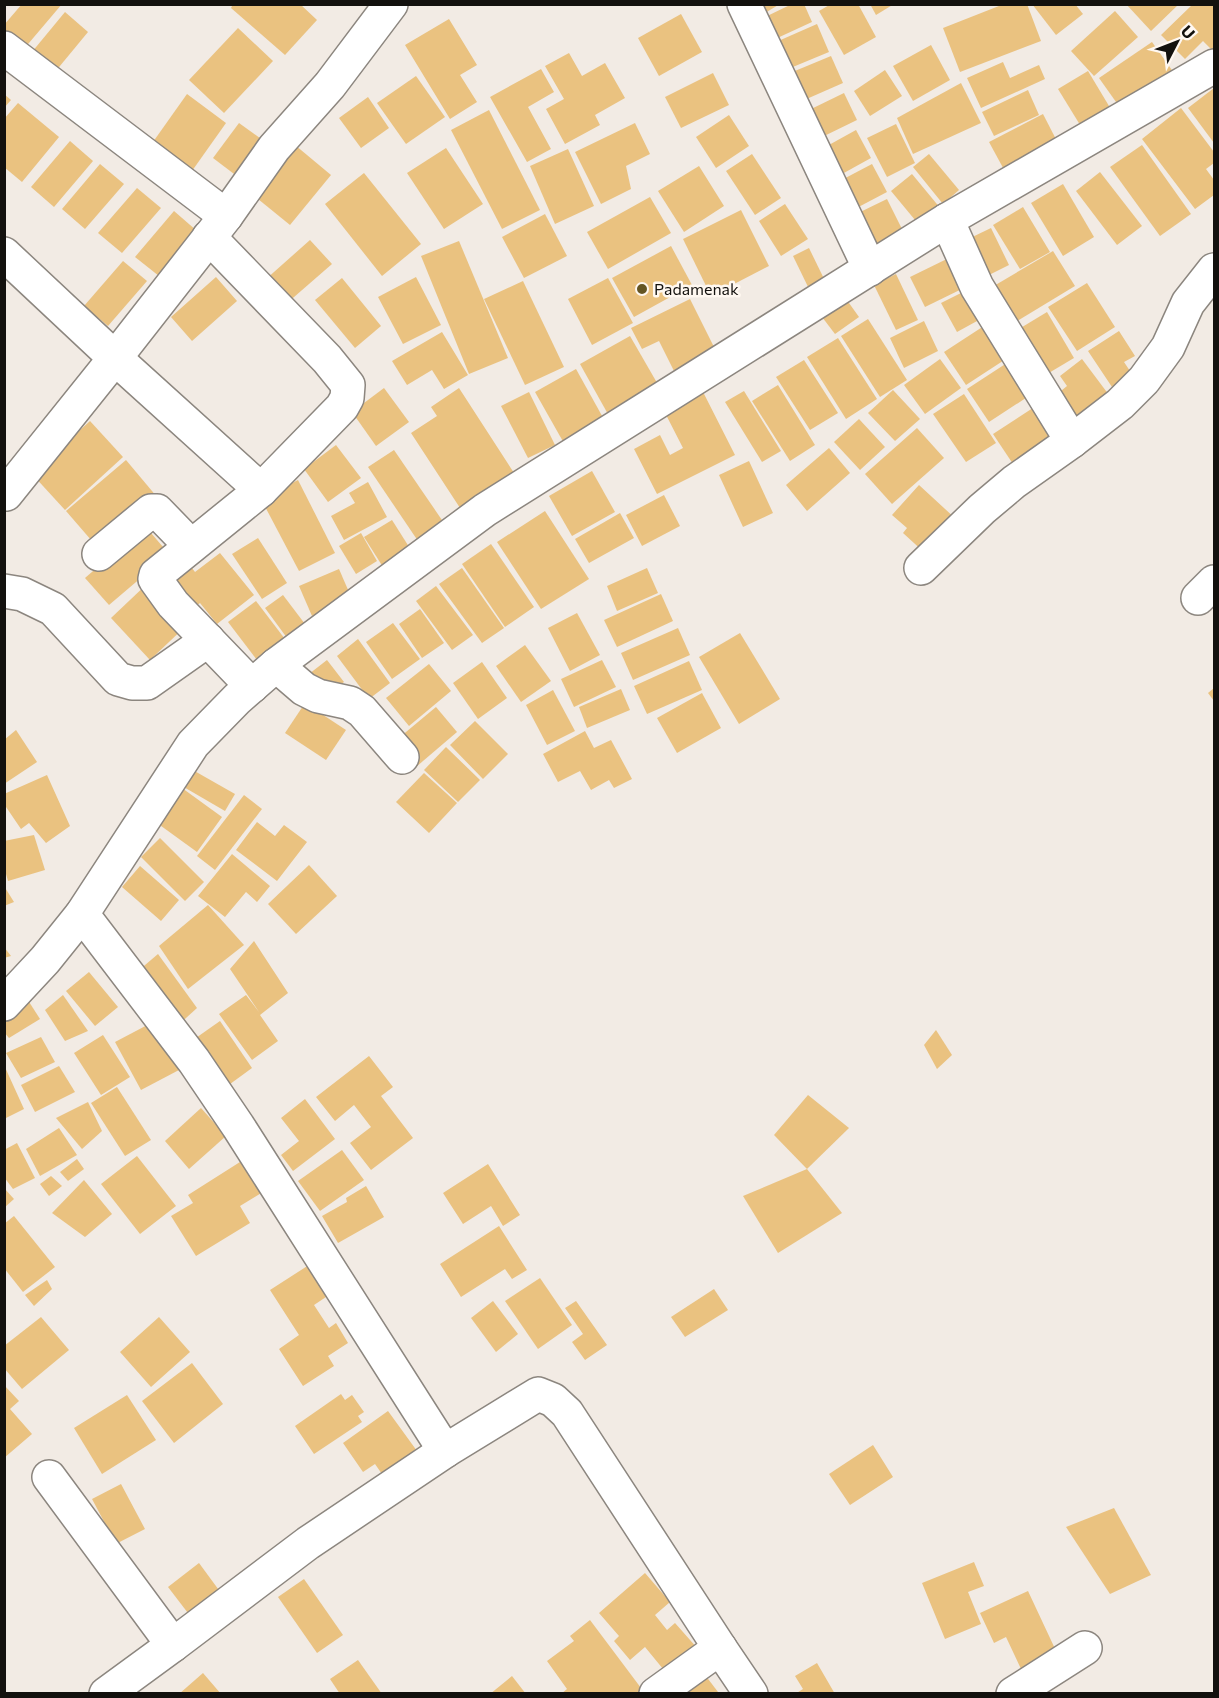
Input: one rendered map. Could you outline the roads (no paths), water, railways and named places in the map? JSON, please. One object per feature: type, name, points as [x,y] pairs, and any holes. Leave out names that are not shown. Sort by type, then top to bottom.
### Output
[{"type":"street","points":[[6,494],[218,227],[274,148],[330,85],[391,4]]},
{"type":"street","points":[[744,4],[870,269]]},
{"type":"street","points":[[4,48],[218,227],[348,385],[347,398],[342,407],[261,490],[156,575],[155,579],[173,604],[208,640],[264,676],[318,696],[350,703],[362,711],[402,757]]},
{"type":"street","points":[[4,1004],[45,960],[82,914],[193,744],[237,699],[264,676],[485,510],[947,220],[1215,66]]},
{"type":"street","points":[[947,220],[977,288],[1072,441]]},
{"type":"street","points":[[4,254],[261,490]]},
{"type":"street","points":[[921,568],[990,502],[1120,404],[1144,380],[1168,347],[1188,303],[1215,270]]},
{"type":"street","points":[[99,554],[151,511],[157,511],[191,546]]},
{"type":"street","points":[[4,591],[22,594],[53,609],[118,679],[132,683],[147,683],[208,640]]},
{"type":"street","points":[[82,914],[194,1061],[238,1126],[445,1451]]},
{"type":"street","points":[[106,1694],[308,1543],[445,1451],[538,1394],[553,1400],[567,1413],[751,1694]]},
{"type":"street","points":[[49,1477],[173,1645]]},
{"type":"street","points":[[656,1694],[720,1648]]},
{"type":"street","points":[[1012,1694],[1085,1648]]},
{"type":"place","name":"Padamenak","points":[[642,289]]}]
